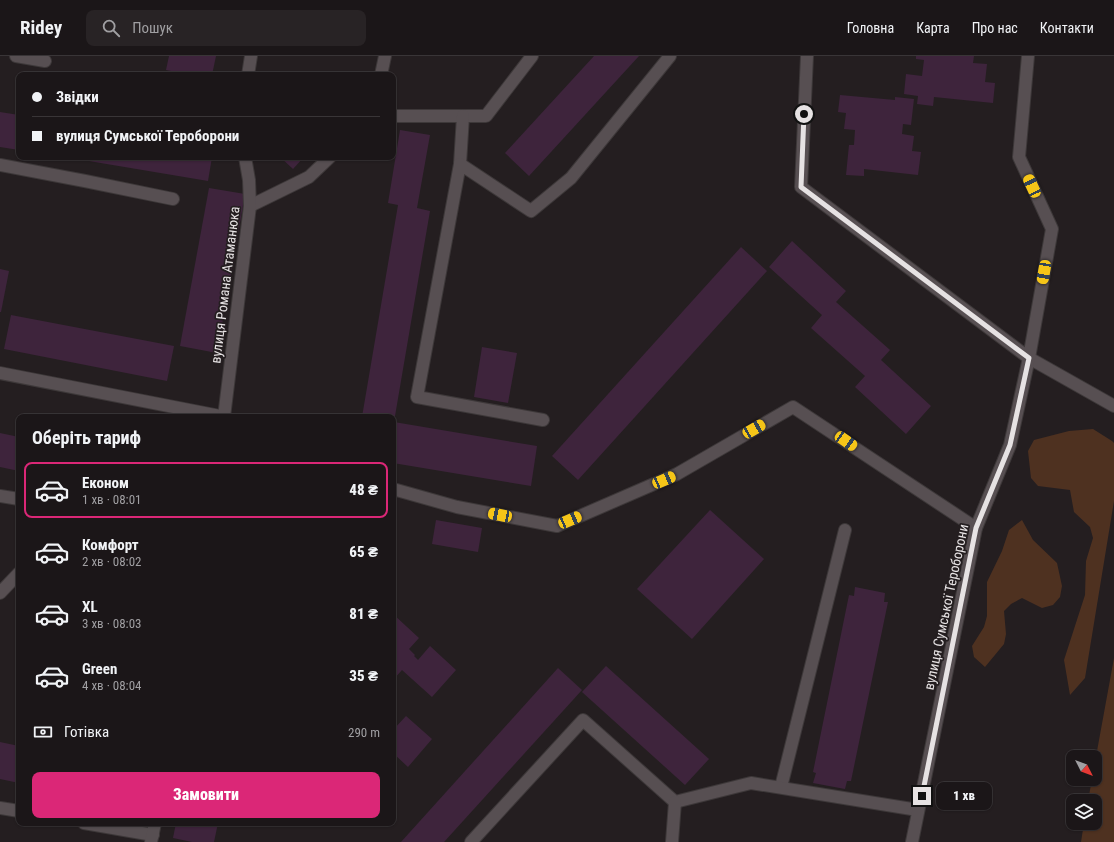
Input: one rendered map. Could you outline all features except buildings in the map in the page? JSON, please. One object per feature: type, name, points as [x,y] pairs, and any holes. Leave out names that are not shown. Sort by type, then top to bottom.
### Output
[{"type":"street","points":[[16,56],[45,61]]},
{"type":"street","points":[[248,72],[251,56]]},
{"type":"street","points":[[382,72],[385,56]]},
{"type":"street","points":[[396,116],[486,116],[532,56]]},
{"type":"street","points":[[460,164],[531,211],[570,178],[670,56]]},
{"type":"street","points":[[807,56],[801,187],[1029,358],[1114,406]]},
{"type":"street","name":"вулиця Сумської Тероборони","points":[[912,842],[976,528],[1010,445],[1029,358],[1052,229],[1019,157],[1028,56]]},
{"type":"street","points":[[463,116],[460,164],[418,397],[543,420]]},
{"type":"street","name":"вулиця Романа Атаманюка","points":[[225,414],[250,206],[249,180],[246,160]]},
{"type":"street","points":[[250,206],[309,177],[327,160]]},
{"type":"street","points":[[0,165],[173,199]]},
{"type":"street","points":[[0,373],[210,414]]},
{"type":"street","points":[[396,490],[457,507],[556,526],[677,474],[793,407],[976,528]]},
{"type":"street","points":[[0,496],[16,499]]},
{"type":"street","points":[[781,787],[845,530]]},
{"type":"street","points":[[0,593],[16,576]]},
{"type":"street","points":[[471,842],[583,720],[675,802]]},
{"type":"street","points":[[675,802],[751,783],[918,810]]},
{"type":"street","points":[[672,842],[675,802]]},
{"type":"street","points":[[0,808],[16,811]]},
{"type":"street","points":[[97,826],[152,839],[154,826]]},
{"type":"shaded area","points":[[1093,429],[1114,443],[1114,501],[1085,678],[1070,695],[1064,660],[1085,595],[1086,561],[1093,538],[1090,527],[1074,512],[1070,490],[1038,486],[1031,478],[1028,451],[1034,440],[1069,431]]},
{"type":"shaded area","points":[[1022,520],[1033,540],[1057,563],[1062,586],[1060,597],[1053,605],[1042,608],[1022,598],[1011,604],[1004,611],[1006,634],[1004,644],[985,667],[974,657],[972,646],[984,627],[987,616],[987,582],[1002,551],[1009,530]]},
{"type":"shaded area","points":[[1114,658],[1114,842],[1081,842],[1083,830],[1102,830],[1102,794],[1089,794],[1091,786],[1102,786],[1102,750],[1097,750]]},
{"type":"route","points":[[804,114],[801,187],[1029,358],[1010,445],[976,528],[922,796]]}]
